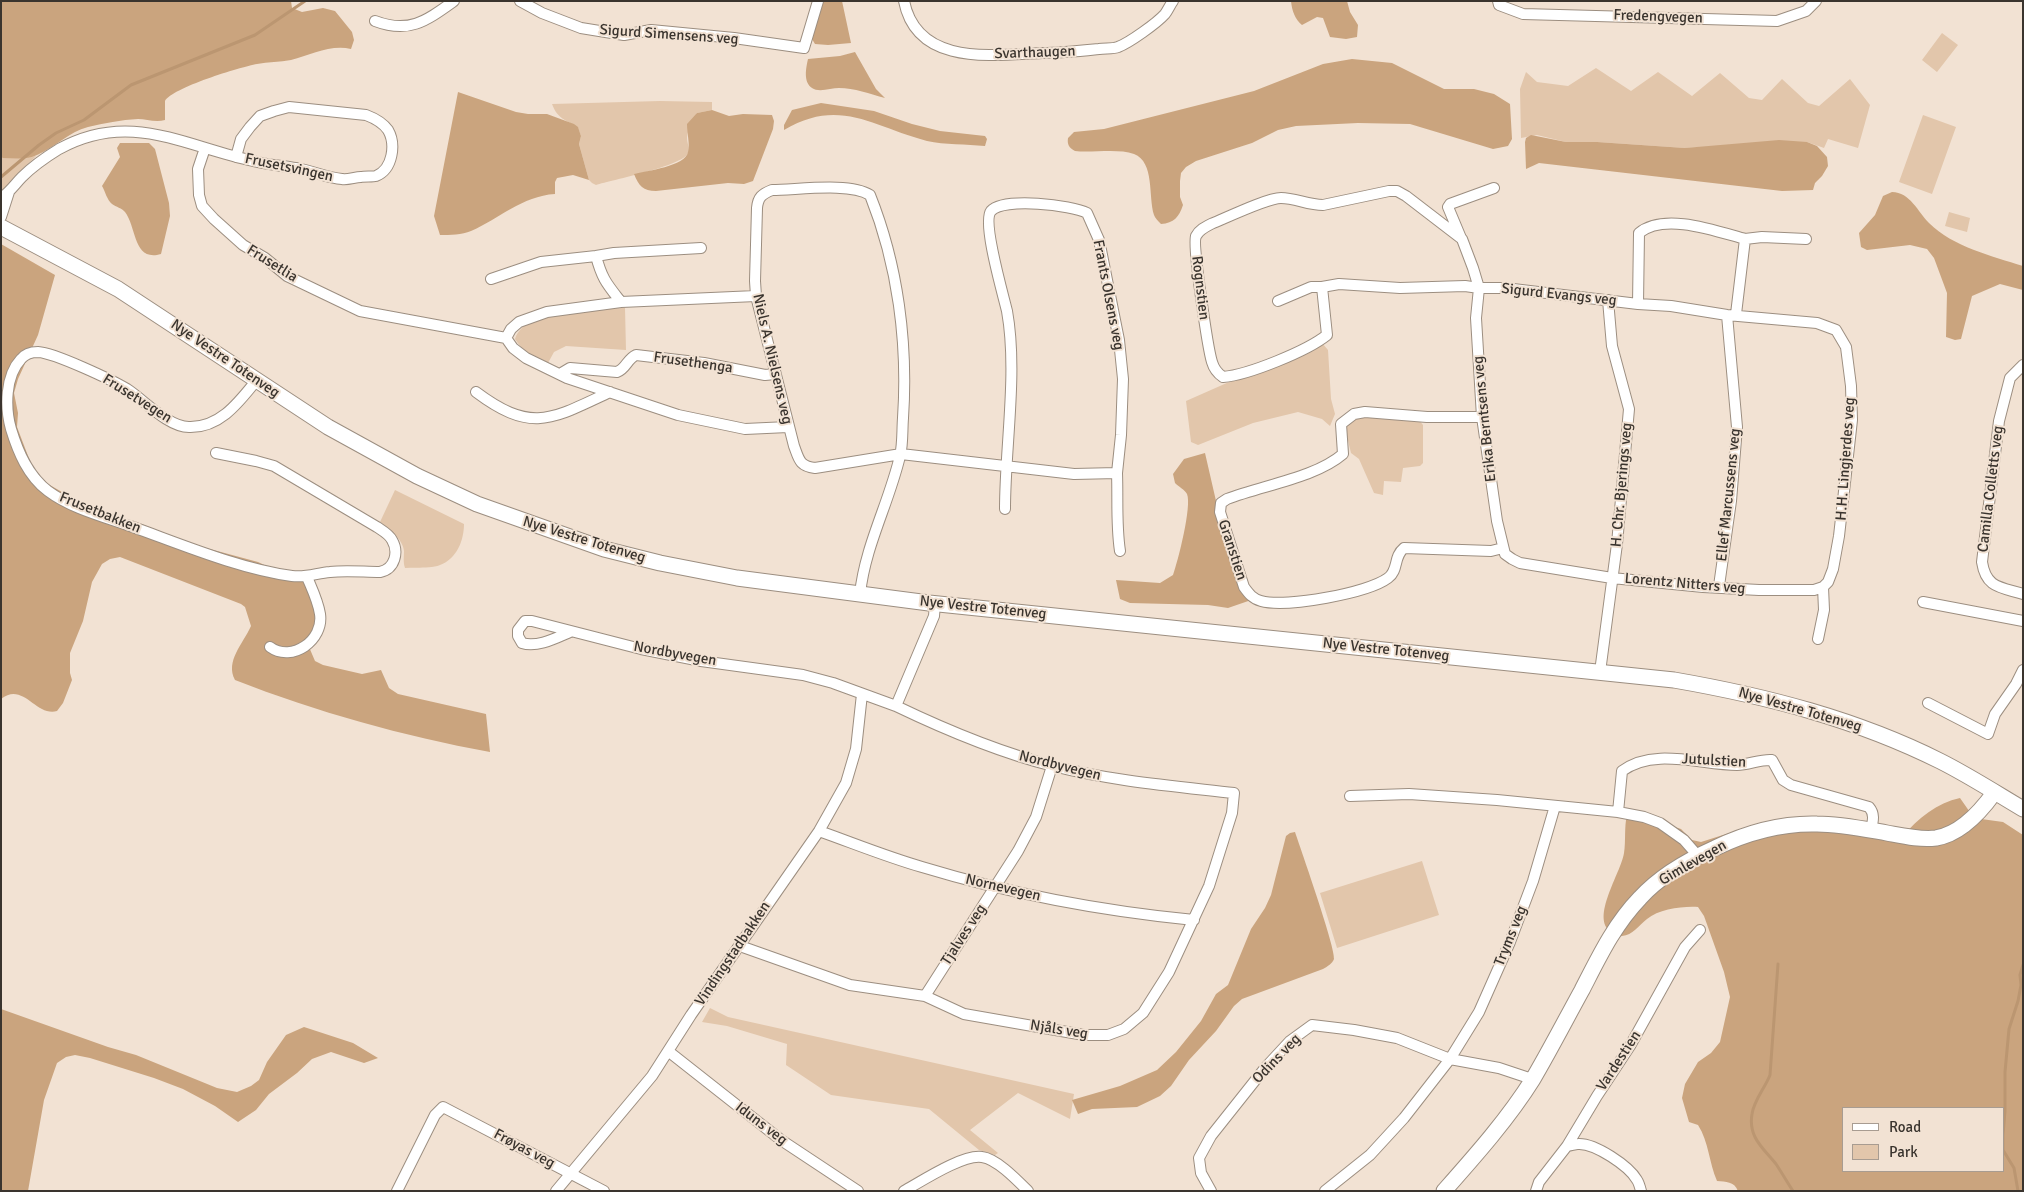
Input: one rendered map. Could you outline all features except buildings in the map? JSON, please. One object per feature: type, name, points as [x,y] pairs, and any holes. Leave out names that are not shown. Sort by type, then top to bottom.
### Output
[{"type":"main road","name":"Nye Vestre Totenveg","points":[[1,226],[118,289],[328,427],[417,476],[477,504],[604,549],[660,564],[737,578],[935,604],[1674,680],[1734,691],[1781,702],[1886,737],[1940,761],[2023,810]]},
{"type":"main road","name":"Gimlevegen","points":[[1444,1191],[1474,1158],[1532,1079],[1620,921],[1651,888],[1698,856],[1746,834],[1786,826],[1817,824],[1922,838],[1938,838],[1952,832],[1970,820],[1985,806],[1994,793]]},
{"type":"street","points":[[375,21],[394,27],[412,25],[430,18],[454,1]]},
{"type":"street","name":"Sigurd Simensens veg","points":[[520,1],[542,13],[581,28],[624,35],[651,30],[734,38],[804,48],[818,1]]},
{"type":"street","name":"Svarthaugen","points":[[904,1],[911,21],[932,42],[952,51],[980,55],[1074,53],[1118,47],[1164,15],[1173,1]]},
{"type":"street","name":"Fredengvegen","points":[[1498,1],[1499,4],[1523,14],[1777,21],[1806,10],[1816,1]]},
{"type":"street","name":"Frusetsvingen","points":[[5,195],[29,170],[50,154],[74,142],[100,134],[137,131],[187,141],[205,148],[253,162],[316,172],[342,179],[376,176],[388,167],[392,155],[391,139],[387,128],[366,115],[289,108],[260,116],[241,139],[236,157]]},
{"type":"street","name":"Frusetlia","points":[[205,148],[197,180],[202,206],[214,220],[243,245],[265,258],[287,276],[360,311],[506,338]]},
{"type":"street","name":"Niels A. Nielsens veg","points":[[860,594],[866,558],[901,454],[905,387],[896,289],[886,245],[870,195],[862,190],[843,188],[772,190],[764,194],[758,200],[757,208],[756,296],[788,427],[800,462],[806,467],[827,467],[901,454]]},
{"type":"street","points":[[1278,300],[1311,287],[1338,284],[1400,288],[1465,286],[1479,288],[1462,239],[1448,208],[1450,204],[1494,188]]},
{"type":"street","name":"Rognstien","points":[[1322,287],[1327,335],[1316,344],[1243,373],[1223,377],[1217,373],[1209,352],[1196,255],[1196,236],[1202,228],[1275,198],[1287,198],[1312,205],[1323,205],[1367,195],[1397,191],[1462,239]]},
{"type":"street","points":[[1,216],[5,195]]},
{"type":"street","name":"Frants Olsens veg","points":[[1005,509],[1005,466],[1011,360],[1007,313],[988,221],[992,210],[999,206],[1029,203],[1079,209],[1087,212],[1099,240],[1119,340],[1123,379],[1121,435],[1117,473]]},
{"type":"street","name":"Sigurd Evangs veg","points":[[1638,304],[1639,233],[1645,228],[1662,223],[1672,223],[1724,233],[1745,240],[1762,236],[1806,239]]},
{"type":"street","points":[[1731,314],[1745,240]]},
{"type":"street","points":[[491,279],[541,262],[614,253],[701,248]]},
{"type":"street","points":[[596,256],[600,272],[606,284],[621,302]]},
{"type":"street","name":"Sigurd Evangs veg","points":[[1479,288],[1505,288],[1816,323],[1836,330]]},
{"type":"street","name":"Erika Berntsens veg","points":[[1479,288],[1476,318],[1482,417],[1497,521],[1503,548]]},
{"type":"street","points":[[756,296],[621,302],[576,307],[529,317],[511,329],[506,338],[513,348],[526,358],[560,374],[678,415],[728,427],[745,429],[788,427]]},
{"type":"street","name":"H. Chr. Bjerings veg","points":[[1600,672],[1612,578],[1629,409],[1612,346],[1608,300]]},
{"type":"street","name":"Ellef Marcussens veg","points":[[1719,586],[1732,492],[1737,427],[1731,314]]},
{"type":"street","name":"H.H. Lingjerdes veg","points":[[1823,588],[1828,582],[1833,569],[1840,536],[1852,420],[1848,356],[1842,338],[1836,330]]},
{"type":"street","name":"Frusetvegen","points":[[33,352],[40,352],[97,374],[126,389],[172,422],[189,427],[208,424],[224,416],[241,400],[256,380]]},
{"type":"street","name":"Frusetbakken","points":[[33,352],[19,360],[11,376],[8,394],[9,423],[21,456],[28,469],[47,490],[62,500],[245,566],[293,576],[307,577],[329,572],[386,571],[393,564],[396,549],[387,534],[377,527],[274,466],[256,460],[216,453]]},
{"type":"street","name":"Frusethenga","points":[[560,374],[570,368],[617,372],[622,370],[628,361],[636,356],[704,363],[765,375],[775,374]]},
{"type":"street","name":"Camilla Colletts veg","points":[[2023,365],[2010,378],[1999,422],[1982,562],[1984,574],[1991,583],[2023,594]]},
{"type":"street","points":[[476,392],[514,415],[526,418],[541,418],[558,415],[610,392]]},
{"type":"street","name":"Granstien","points":[[1482,417],[1427,417],[1365,412],[1354,414],[1341,424],[1343,454],[1337,459],[1295,478],[1227,499],[1221,503],[1220,512],[1244,587],[1252,598],[1262,602],[1277,603],[1326,598],[1377,583],[1388,578],[1393,573],[1398,553],[1404,548],[1491,551],[1503,548]]},
{"type":"street","points":[[901,454],[1074,474],[1117,473],[1119,512],[1116,530],[1120,551]]},
{"type":"street","name":"Lorentz Nitters veg","points":[[1503,548],[1505,554],[1520,562],[1612,578],[1703,587],[1719,586],[1760,590],[1814,590],[1823,588]]},
{"type":"street","points":[[270,647],[276,652],[285,653],[300,650],[309,644],[317,632],[320,616],[307,577]]},
{"type":"street","points":[[1818,639],[1824,610],[1823,588]]},
{"type":"street","points":[[1923,602],[2023,621]]},
{"type":"street","points":[[896,706],[934,616],[935,604]]},
{"type":"street","name":"Nordbyvegen","points":[[570,632],[700,660],[803,675],[833,683],[896,706],[966,738],[1052,766],[1136,782],[1234,793]]},
{"type":"street","points":[[1928,703],[1988,734],[1995,714],[2016,684],[2023,670]]},
{"type":"street","name":"Vindingstadbakken","points":[[556,1191],[569,1173],[652,1076],[691,1015],[819,831],[846,783],[856,749],[862,694]]},
{"type":"street","name":"Jutulstien","points":[[1618,812],[1622,771],[1633,765],[1655,760],[1673,759],[1737,765],[1772,760],[1783,780],[1791,785],[1869,807],[1874,816],[1871,830]]},
{"type":"street","name":"Tjalves veg","points":[[925,996],[1018,851],[1036,817],[1052,766]]},
{"type":"street","name":"Njåls veg","points":[[740,946],[850,985],[925,996],[964,1014],[1084,1035],[1108,1035],[1124,1029],[1143,1013],[1169,972],[1209,886],[1232,813],[1234,793]]},
{"type":"street","points":[[1350,796],[1409,794],[1618,812],[1644,817],[1660,823],[1684,840],[1698,856]]},
{"type":"street","name":"Tryms veg","points":[[1450,1059],[1479,1012],[1510,942],[1533,881],[1555,806]]},
{"type":"street","name":"Nornevegen","points":[[819,831],[921,867],[995,887],[1111,911],[1194,920]]},
{"type":"street","name":"Vardestien","points":[[1536,1191],[1539,1182],[1567,1146],[1596,1096],[1630,1046],[1685,947],[1700,930]]},
{"type":"street","name":"Odins veg","points":[[1211,1191],[1202,1173],[1198,1158],[1211,1136],[1264,1068],[1290,1041],[1312,1025],[1398,1038],[1450,1059],[1499,1068],[1532,1079]]},
{"type":"street","name":"Iduns veg","points":[[668,1051],[781,1140],[858,1191]]},
{"type":"street","points":[[1325,1191],[1370,1155],[1404,1118],[1450,1059]]},
{"type":"street","name":"Frøyas veg","points":[[398,1191],[435,1115],[443,1108],[604,1191]]},
{"type":"street","points":[[1567,1146],[1579,1144],[1595,1148],[1609,1156],[1626,1167],[1636,1179],[1641,1191]]},
{"type":"street","points":[[904,1191],[968,1158],[982,1156],[1006,1169],[1028,1191]]},
{"type":"green space","points":[[1942,33],[1958,45],[1937,72],[1922,60]]},
{"type":"green space","points":[[1596,68],[1631,91],[1658,72],[1692,96],[1720,73],[1749,98],[1762,100],[1782,79],[1808,103],[1819,106],[1850,79],[1870,105],[1858,148],[1828,139],[1824,148],[1807,142],[1685,148],[1597,142],[1566,142],[1537,135],[1521,138],[1520,89],[1526,72],[1537,82],[1568,86]]},
{"type":"green space","points":[[660,101],[712,102],[712,110],[697,113],[691,125],[687,135],[688,153],[674,163],[661,168],[596,185],[589,180],[579,144],[581,136],[578,128],[560,116],[552,104]]},
{"type":"green space","points":[[1923,115],[1956,127],[1932,194],[1899,182]]},
{"type":"green space","points":[[36,156],[1,192],[1,157],[20,158]]},
{"type":"green space","points":[[1949,212],[1970,218],[1967,232],[1945,226]]},
{"type":"green space","points":[[625,308],[626,350],[566,346],[554,352],[548,363],[529,354],[515,339],[522,328],[533,320],[547,315],[580,310]]},
{"type":"green space","points":[[1322,343],[1328,350],[1331,399],[1335,414],[1330,426],[1322,419],[1298,412],[1253,423],[1198,445],[1191,442],[1186,401],[1229,382],[1304,354]]},
{"type":"green space","points":[[1359,416],[1418,419],[1423,425],[1423,463],[1420,466],[1403,468],[1401,482],[1384,481],[1383,495],[1374,493],[1359,459],[1351,453],[1345,428],[1348,421]]},
{"type":"green space","points":[[395,490],[464,524],[461,542],[455,554],[446,562],[432,567],[405,568],[404,551],[401,542],[380,522]]},
{"type":"green space","points":[[1422,861],[1439,915],[1337,948],[1320,893]]},
{"type":"green space","points":[[710,1008],[728,1017],[1074,1094],[1070,1119],[1018,1093],[970,1130],[998,1153],[995,1155],[979,1150],[929,1109],[831,1095],[786,1065],[787,1044],[727,1026],[702,1022]]},
{"type":"shaded area","points":[[1,1],[291,1],[292,8],[302,12],[323,8],[335,11],[352,32],[354,40],[351,49],[328,49],[291,60],[257,64],[193,84],[170,96],[165,101],[165,120],[132,119],[81,129],[33,157],[3,158],[1,157]]},
{"type":"shaded area","points":[[823,1],[842,1],[851,43],[815,44],[812,39]]},
{"type":"shaded area","points":[[1291,1],[1347,1],[1350,12],[1358,25],[1357,37],[1346,39],[1330,37],[1323,18],[1317,17],[1302,25],[1294,14]]},
{"type":"shaded area","points":[[855,52],[876,89],[885,98],[850,89],[818,90],[809,85],[806,75],[808,59],[840,56]]},
{"type":"shaded area","points":[[1352,59],[1392,63],[1444,89],[1474,89],[1494,94],[1510,104],[1512,139],[1508,146],[1493,149],[1410,124],[1358,123],[1296,126],[1278,130],[1252,143],[1196,161],[1186,167],[1181,173],[1180,181],[1180,197],[1183,205],[1178,216],[1173,221],[1161,224],[1154,215],[1148,172],[1141,158],[1128,152],[1120,151],[1075,151],[1068,144],[1068,138],[1074,132],[1104,129],[1254,91],[1323,64]]},
{"type":"shaded area","points":[[458,92],[516,112],[547,114],[574,124],[578,127],[581,136],[579,144],[589,180],[573,175],[557,178],[555,194],[521,203],[467,232],[440,235],[434,216]]},
{"type":"shaded area","points":[[821,103],[874,111],[940,131],[985,136],[987,139],[985,146],[927,141],[873,123],[840,115],[804,120],[784,130],[784,125],[792,110]]},
{"type":"shaded area","points":[[712,110],[729,116],[743,114],[772,115],[774,121],[773,129],[753,181],[744,184],[728,183],[656,191],[642,187],[634,174],[673,164],[686,157],[689,146],[687,124],[697,113]]},
{"type":"shaded area","points":[[1531,135],[1566,142],[1597,142],[1685,148],[1779,140],[1807,142],[1817,146],[1827,157],[1828,166],[1815,183],[1813,190],[1782,191],[1539,163],[1526,169],[1525,142],[1526,138]]},
{"type":"shaded area","points":[[120,143],[149,143],[155,149],[169,203],[170,216],[161,254],[152,255],[145,253],[140,248],[125,212],[110,202],[102,186],[120,157],[117,148]]},
{"type":"shaded area","points":[[1892,192],[1904,195],[1929,223],[1961,245],[2023,266],[2023,290],[2000,284],[1972,296],[1961,339],[1955,340],[1946,337],[1947,293],[1934,258],[1927,249],[1910,245],[1867,250],[1861,247],[1859,233],[1875,215],[1883,196]]},
{"type":"shaded area","points":[[1,244],[55,275],[38,335],[18,379],[14,393],[18,413],[17,427],[33,469],[48,484],[115,517],[134,521],[195,545],[258,562],[277,571],[306,573],[322,602],[309,647],[315,661],[323,665],[362,674],[381,670],[389,688],[398,694],[486,714],[490,752],[393,731],[329,713],[235,680],[232,673],[234,659],[251,626],[245,607],[120,557],[110,559],[102,564],[92,582],[83,621],[70,653],[72,680],[63,703],[57,711],[42,709],[23,696],[16,694],[1,699]]},
{"type":"shaded area","points":[[1205,453],[1219,514],[1240,571],[1257,598],[1228,608],[1208,605],[1130,603],[1120,599],[1116,580],[1160,583],[1173,575],[1184,534],[1188,500],[1187,494],[1175,483],[1173,474],[1184,459]]},
{"type":"shaded area","points":[[1960,798],[1974,818],[2003,822],[2023,835],[2023,1191],[1738,1191],[1732,1184],[1717,1181],[1702,1132],[1698,1125],[1689,1122],[1682,1098],[1685,1084],[1698,1062],[1711,1053],[1720,1042],[1730,997],[1724,972],[1704,916],[1698,907],[1678,908],[1658,913],[1626,935],[1615,935],[1605,925],[1605,906],[1624,853],[1627,815],[1681,829],[1692,840],[1701,842],[1784,818],[1809,817],[1903,836],[1928,812]]},
{"type":"shaded area","points":[[1295,832],[1330,937],[1334,959],[1330,965],[1242,999],[1189,1060],[1171,1086],[1160,1096],[1137,1107],[1092,1109],[1078,1114],[1072,1100],[1120,1086],[1157,1070],[1176,1052],[1201,1021],[1216,994],[1228,985],[1251,929],[1271,895],[1286,836]]},
{"type":"shaded area","points":[[1,1009],[136,1055],[217,1088],[237,1092],[259,1080],[267,1062],[286,1035],[304,1027],[353,1043],[378,1058],[364,1063],[331,1052],[312,1059],[269,1094],[256,1110],[238,1122],[215,1106],[183,1089],[154,1078],[90,1058],[75,1055],[66,1057],[57,1063],[44,1100],[28,1191],[1,1191]]},
{"type":"waterway","points":[[1,177],[39,145],[56,133],[84,120],[131,85],[255,35],[305,1]]},
{"type":"waterway","points":[[1778,964],[1770,1075],[1755,1104],[1751,1122],[1754,1136],[1776,1164],[1793,1191]]},
{"type":"waterway","points":[[2004,1123],[2005,1072],[2009,1029],[2018,1001],[2021,985],[2020,975],[2023,965]]},
{"type":"waterway","points":[[2004,1152],[2014,1168],[2018,1191]]}]
